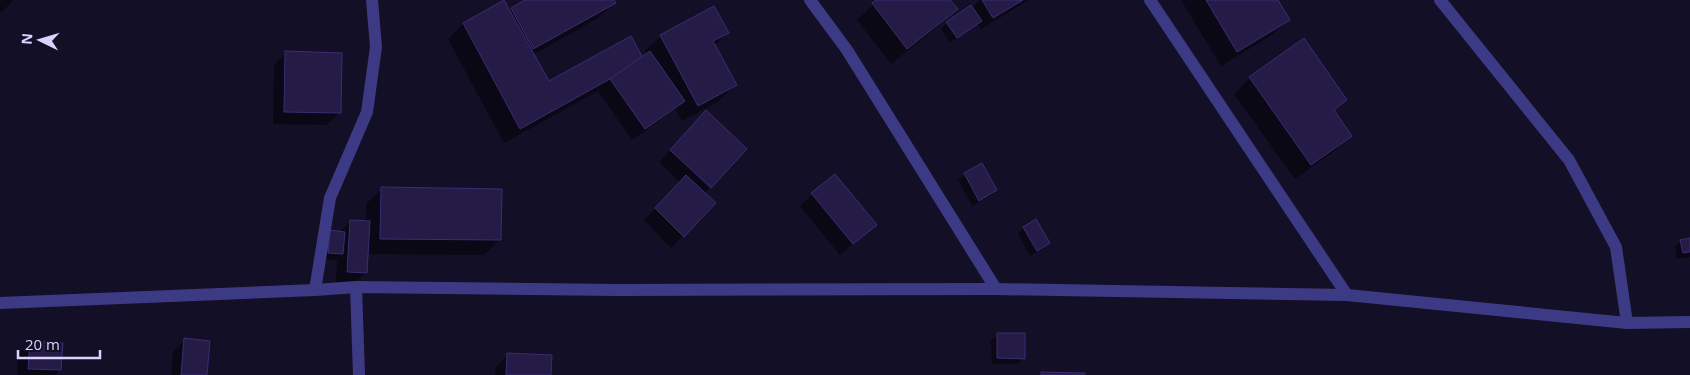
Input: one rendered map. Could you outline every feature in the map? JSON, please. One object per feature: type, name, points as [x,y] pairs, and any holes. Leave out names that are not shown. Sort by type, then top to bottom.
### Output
[{"type":"street","points":[[315,290],[330,198],[367,112],[376,46],[372,0]]},
{"type":"street","points":[[810,0],[847,50],[996,289]]},
{"type":"street","points":[[1150,0],[1347,296]]},
{"type":"street","points":[[1440,0],[1569,160],[1616,247],[1627,323]]},
{"type":"street","points":[[356,287],[359,375]]},
{"type":"street","points":[[0,303],[356,287],[618,290],[996,289],[1347,296],[1627,323],[1690,322]]},
{"type":"building","points":[[504,0],[549,81],[631,36],[644,60],[520,129],[463,23]]},
{"type":"building","points":[[525,0],[614,0],[616,3],[533,49],[511,8]]},
{"type":"building","points":[[876,0],[950,0],[958,9],[907,49],[872,3]]},
{"type":"building","points":[[982,0],[1023,0],[993,18]]},
{"type":"building","points":[[1206,0],[1278,0],[1290,20],[1237,52]]},
{"type":"building","points":[[971,5],[982,21],[957,38],[946,22]]},
{"type":"building","points":[[714,6],[729,33],[713,41],[737,85],[698,106],[660,35]]},
{"type":"building","points":[[1304,38],[1347,100],[1334,110],[1352,136],[1311,165],[1249,77]]},
{"type":"building","points":[[285,51],[342,53],[341,113],[284,112]]},
{"type":"building","points":[[650,51],[685,101],[645,129],[610,79]]},
{"type":"building","points":[[706,110],[747,149],[711,188],[670,150]]},
{"type":"building","points":[[982,163],[997,190],[979,201],[964,173]]},
{"type":"building","points":[[835,174],[877,225],[853,244],[811,193]]},
{"type":"building","points":[[686,175],[716,203],[684,237],[655,208]]},
{"type":"building","points":[[381,187],[502,189],[501,240],[380,239]]},
{"type":"building","points":[[1036,219],[1050,243],[1037,251],[1023,227]]},
{"type":"building","points":[[350,220],[370,221],[367,273],[347,272]]},
{"type":"building","points":[[330,230],[345,232],[343,254],[328,253]]},
{"type":"building","points":[[1690,238],[1690,252],[1683,253],[1680,240]]},
{"type":"building","points":[[997,333],[1025,333],[1025,359],[997,358]]},
{"type":"building","points":[[184,338],[210,341],[207,375],[181,375]]},
{"type":"building","points":[[30,341],[63,343],[61,370],[28,369]]},
{"type":"building","points":[[507,353],[552,355],[551,375],[506,375]]},
{"type":"building","points":[[1041,372],[1085,373],[1085,375],[1041,375]]}]
